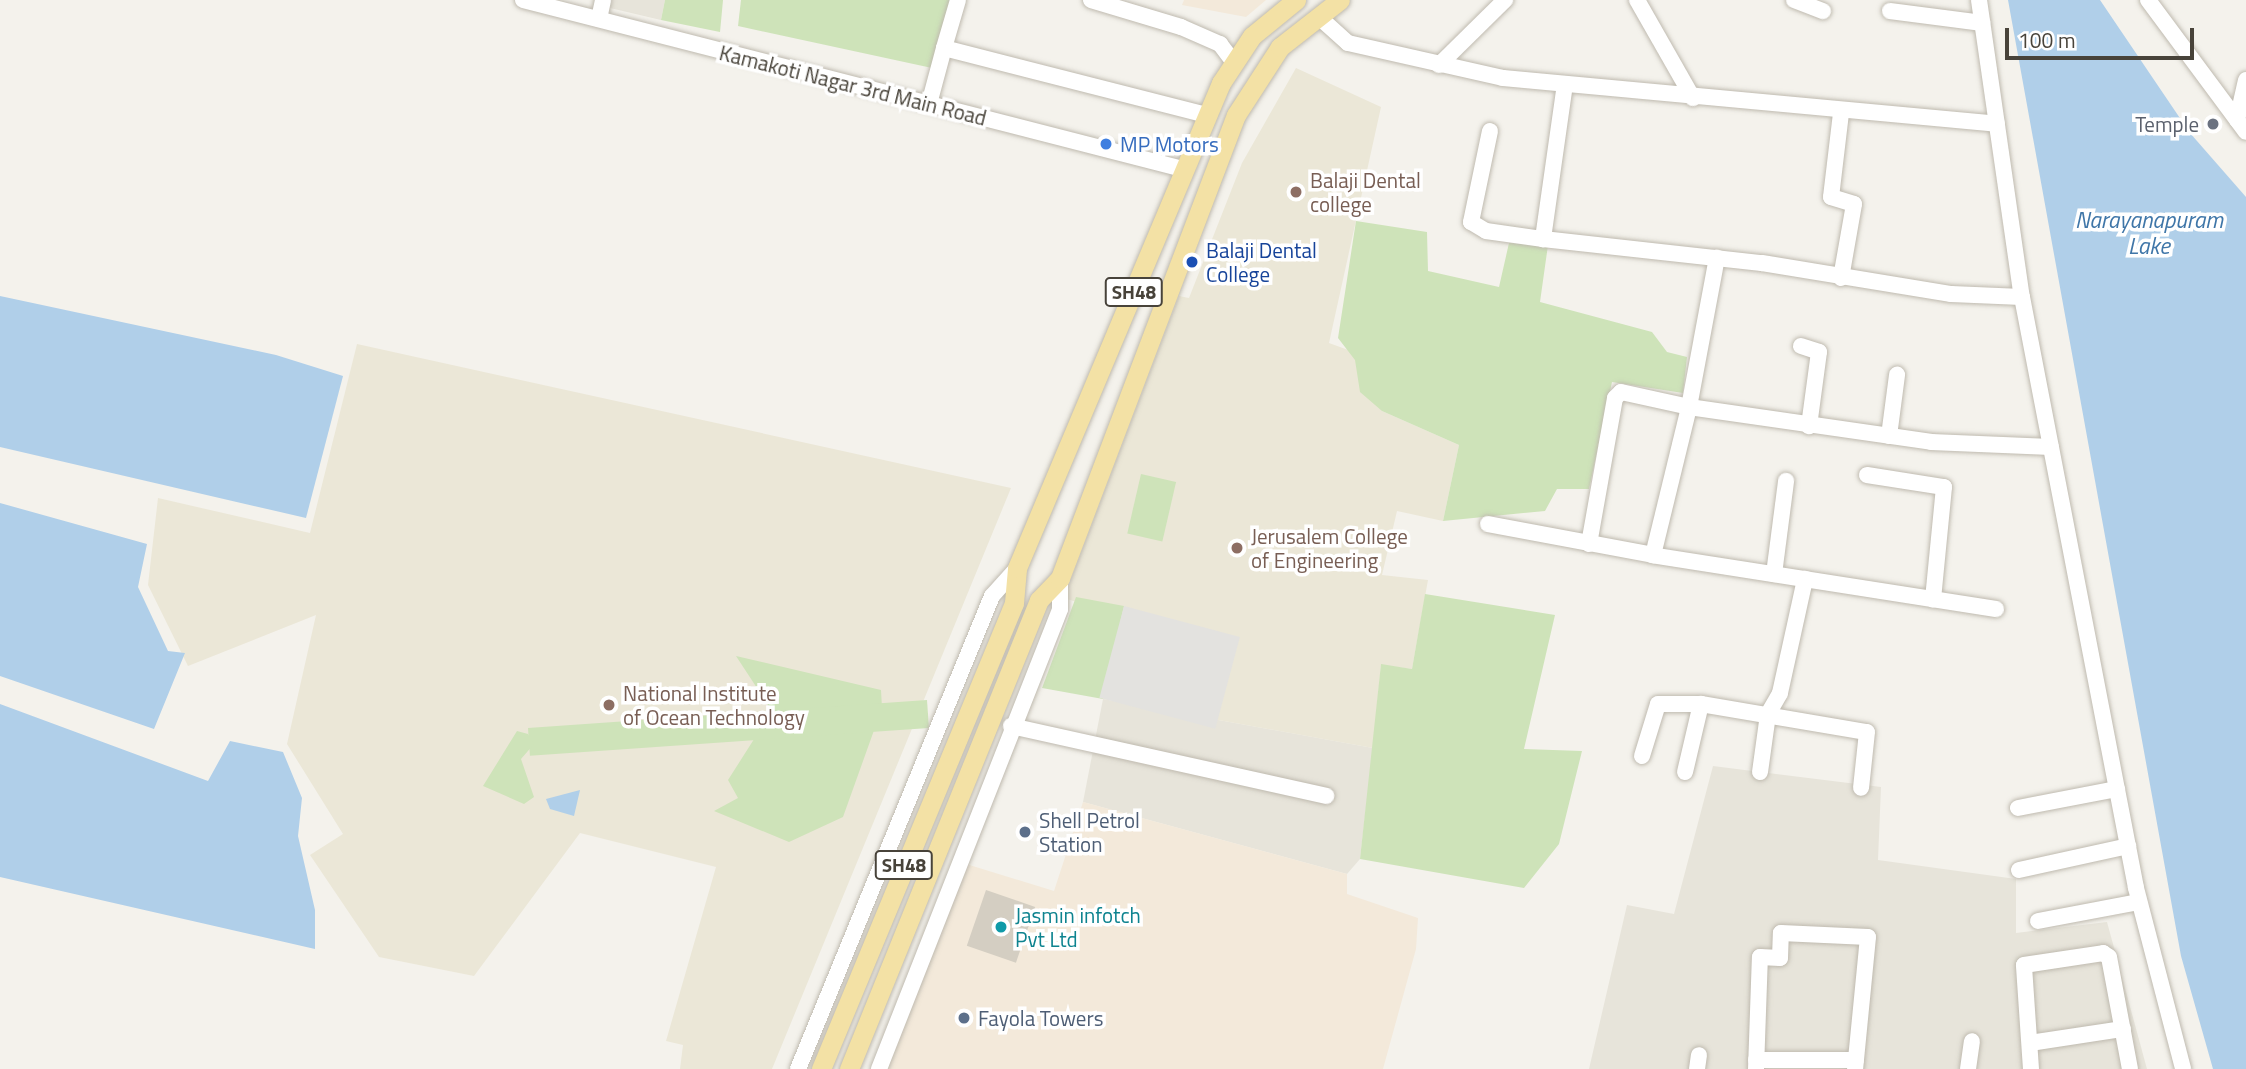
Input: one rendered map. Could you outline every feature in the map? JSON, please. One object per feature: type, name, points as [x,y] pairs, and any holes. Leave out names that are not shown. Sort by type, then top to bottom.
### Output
[{"type":"main road","name":"SH48","points":[[821,1069],[986,662],[1014,603],[1017,568],[1183,169],[1233,61],[1296,0]]},
{"type":"main road","name":"SH48","points":[[849,1069],[1039,600],[1060,578],[1085,508],[1252,85],[1280,47],[1340,0]]},
{"type":"main road","points":[[1175,188],[1207,200]]},
{"type":"street","name":"Kamakoti Nagar 3rd Main Road","points":[[523,0],[1183,169]]},
{"type":"street","points":[[599,19],[603,0]]},
{"type":"street","points":[[929,104],[958,0]]},
{"type":"street","points":[[1091,0],[1181,27],[1220,44],[1233,61]]},
{"type":"street","points":[[1439,65],[1505,0]]},
{"type":"street","points":[[1637,0],[1693,98]]},
{"type":"street","points":[[1794,0],[1823,11]]},
{"type":"street","points":[[1979,0],[2022,297],[2139,902],[2183,1069]]},
{"type":"street","points":[[2148,0],[2241,126]]},
{"type":"street","points":[[1890,11],[1982,23]]},
{"type":"street","points":[[1319,17],[1348,43],[1439,65],[1565,84],[1693,98],[1841,113],[1997,124]]},
{"type":"street","points":[[944,48],[1208,115]]},
{"type":"street","points":[[2241,126],[2246,80]]},
{"type":"street","points":[[1543,239],[1565,84]]},
{"type":"street","points":[[1841,113],[1831,197],[1854,204],[1841,278]]},
{"type":"street","points":[[1490,131],[1471,222],[1486,231],[1717,258],[1841,278],[2022,297]]},
{"type":"street","points":[[1653,555],[1689,407],[1717,258]]},
{"type":"street","points":[[1801,346],[1819,352],[1809,426]]},
{"type":"street","points":[[1889,436],[1897,375]]},
{"type":"street","points":[[1589,544],[1617,394],[1809,426],[1889,436],[2051,447]]},
{"type":"street","points":[[1867,475],[1944,486],[1933,599]]},
{"type":"street","points":[[1774,574],[1786,481]]},
{"type":"street","points":[[1489,524],[1653,555],[1996,610]]},
{"type":"street","points":[[799,1069],[992,596],[1017,568]]},
{"type":"street","points":[[879,1069],[1011,726],[1060,609],[1060,578]]},
{"type":"street","points":[[1760,772],[1768,714],[1780,693],[1805,579]]},
{"type":"street","points":[[1642,757],[1658,704],[1701,704],[1867,732],[1861,788]]},
{"type":"street","points":[[1685,772],[1701,704]]},
{"type":"street","points":[[1011,726],[1326,796]]},
{"type":"street","points":[[2018,808],[2117,789]]},
{"type":"street","points":[[2019,870],[2128,846]]},
{"type":"street","points":[[2038,921],[2139,902]]},
{"type":"street","points":[[1782,933],[1868,937],[1856,1064],[1756,1065],[1760,957],[1780,958],[1782,933]]},
{"type":"street","points":[[2031,1069],[2023,969],[2028,963],[2107,954],[2130,1069]]},
{"type":"street","points":[[2030,1043],[2123,1029]]},
{"type":"street","points":[[1968,1069],[1972,1041]]},
{"type":"shaded area","points":[[612,0],[665,0],[661,20],[610,8]]},
{"type":"shaded area","points":[[1184,0],[1266,0],[1246,17],[1182,5]]},
{"type":"shaded area","name":"Jerusalem College of Engineering","points":[[1296,68],[1381,107],[1329,343],[1362,355],[1382,411],[1459,445],[1443,521],[1397,511],[1382,575],[1428,580],[1412,669],[1381,665],[1373,748],[1103,699],[1121,616],[1064,598],[1179,296],[1189,298],[1242,163]]},
{"type":"shaded area","name":"National Institute of Ocean Technology","points":[[357,344],[1011,488],[772,1069],[680,1069],[683,1045],[666,1041],[716,867],[580,833],[474,976],[379,957],[310,855],[343,834],[287,744],[316,615],[188,666],[148,585],[158,498],[310,533]]},
{"type":"shaded area","points":[[1124,606],[1240,637],[1215,729],[1099,698]]},
{"type":"shaded area","points":[[1103,699],[1373,748],[1360,859],[1347,874],[1083,802]]},
{"type":"shaded area","points":[[1713,766],[1881,787],[1878,860],[2016,879],[2016,933],[2107,922],[2147,1069],[1589,1069],[1627,905],[1674,914]]},
{"type":"shaded area","points":[[1083,802],[1347,874],[1347,894],[1418,918],[1416,949],[1383,1069],[886,1069],[963,863],[1054,891]]},
{"type":"green space","points":[[665,0],[723,0],[720,32],[661,20]]},
{"type":"green space","points":[[741,0],[953,0],[932,68],[738,26]]},
{"type":"green space","points":[[1356,221],[1427,232],[1428,271],[1499,287],[1509,243],[1548,245],[1540,302],[1652,332],[1667,352],[1687,357],[1683,393],[1612,382],[1589,489],[1557,489],[1545,511],[1443,521],[1459,445],[1382,411],[1360,392],[1355,360],[1338,338]]},
{"type":"green space","points":[[1141,474],[1176,482],[1162,542],[1127,533]]},
{"type":"green space","points":[[1425,594],[1555,615],[1524,749],[1582,751],[1559,844],[1524,888],[1360,859],[1381,664],[1412,669]]},
{"type":"green space","points":[[1076,597],[1124,606],[1103,699],[1042,688]]},
{"type":"green space","points":[[736,656],[881,690],[882,708],[843,817],[789,842],[714,811],[738,798],[728,780],[772,711]]},
{"type":"green space","points":[[927,700],[929,728],[530,756],[528,728]]},
{"type":"green space","points":[[517,731],[528,734],[534,744],[521,759],[534,797],[524,804],[483,786]]},
{"type":"water","name":"Narayanapuram Lake","points":[[2008,0],[2100,0],[2190,133],[2246,197],[2246,1069],[2213,1069],[2181,956]]},
{"type":"water","points":[[0,296],[276,355],[343,376],[306,518],[0,447]]},
{"type":"water","points":[[0,503],[147,544],[138,587],[168,651],[185,653],[154,729],[0,676]]},
{"type":"water","points":[[0,704],[208,781],[230,741],[283,752],[302,798],[298,836],[315,910],[315,949],[0,877]]},
{"type":"water","points":[[580,790],[574,816],[550,809],[546,799]]},
{"type":"building","name":"Jasmin infotch Pvt Ltd","points":[[986,890],[1035,907],[1016,963],[967,946]]},
{"type":"place","name":"Temple","points":[[2213,124]]},
{"type":"place","name":"MP Motors","points":[[1106,144]]},
{"type":"place","name":"Balaji Dental college","points":[[1296,192]]},
{"type":"place","name":"Balaji Dental College","points":[[1192,262]]},
{"type":"place","name":"Jerusalem College of Engineering","points":[[1237,548]]},
{"type":"place","name":"National Institute of Ocean Technology","points":[[609,705]]},
{"type":"place","name":"Shell Petrol Station","points":[[1025,832]]},
{"type":"place","name":"Jasmin infotch Pvt Ltd","points":[[1001,927]]},
{"type":"place","name":"Fayola Towers","points":[[964,1018]]}]
